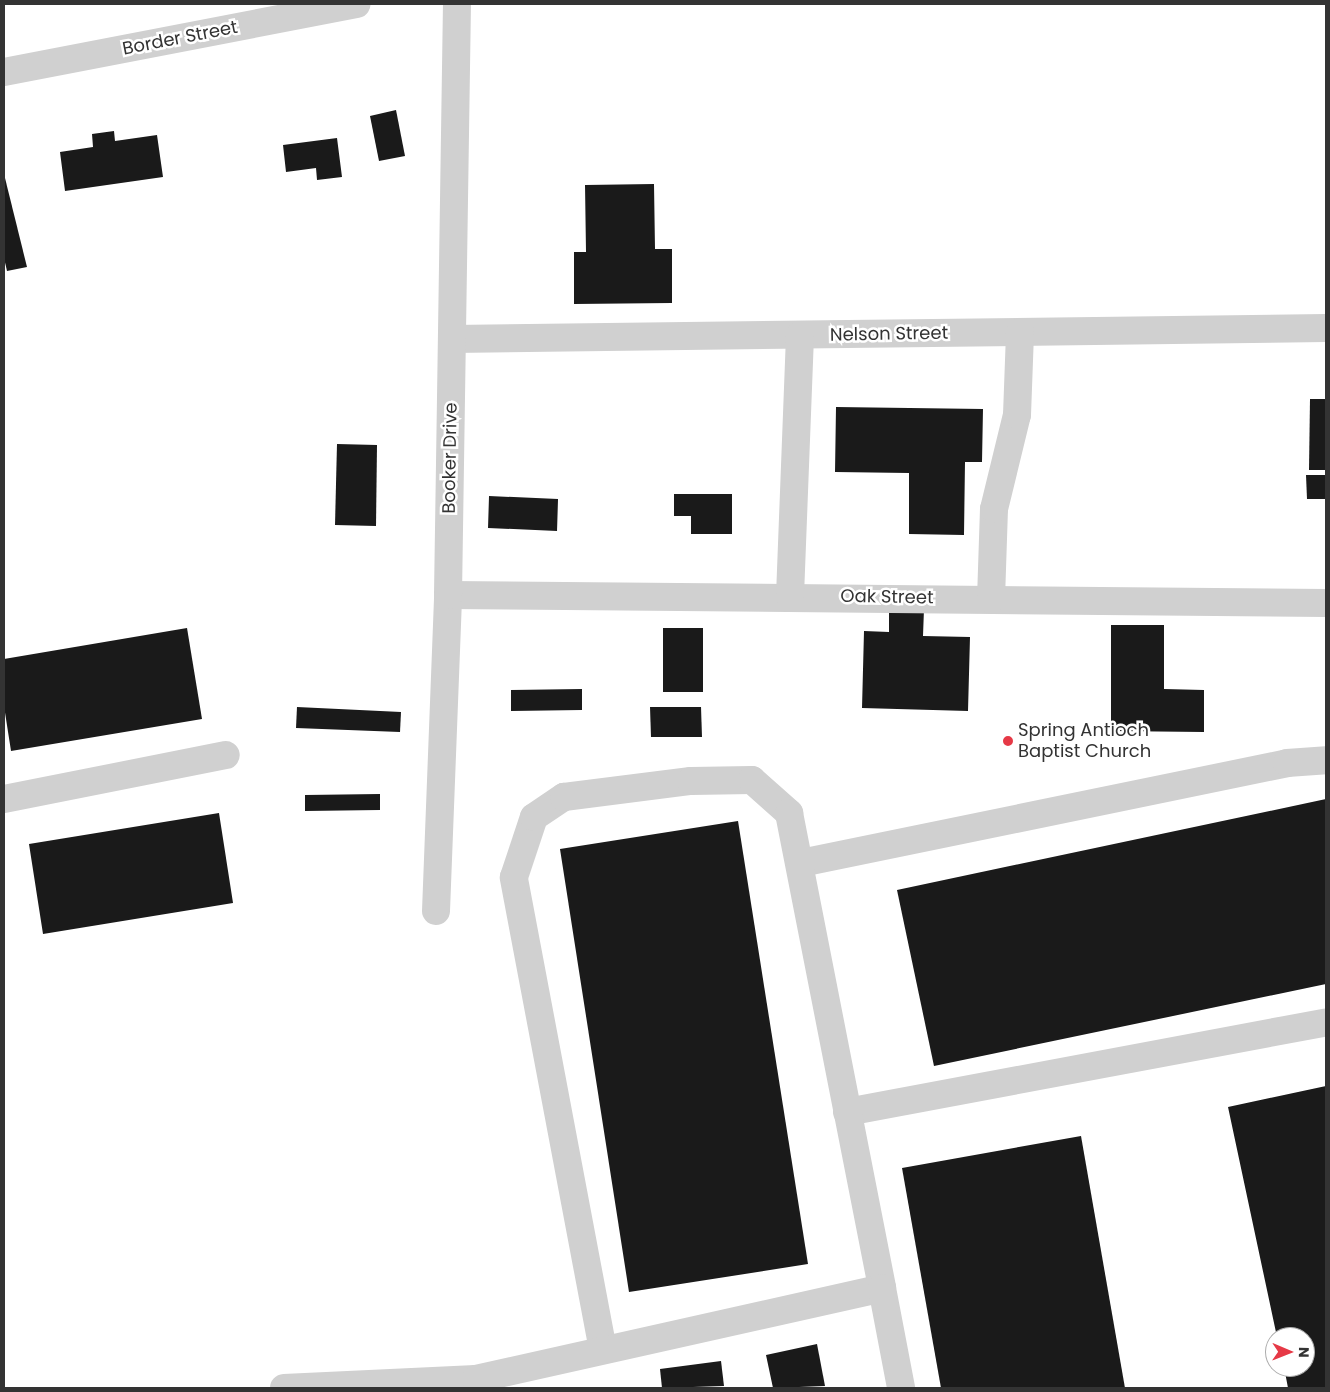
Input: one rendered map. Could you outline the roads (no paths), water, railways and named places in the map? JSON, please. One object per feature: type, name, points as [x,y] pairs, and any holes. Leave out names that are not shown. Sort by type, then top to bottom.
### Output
[{"type":"street","name":"Border Street","points":[[4,72],[356,4]]},
{"type":"street","name":"Booker Drive","points":[[436,911],[448,595],[457,4]]},
{"type":"street","name":"Nelson Street","points":[[452,339],[1326,328]]},
{"type":"street","points":[[991,599],[994,510],[1017,415],[1020,332]]},
{"type":"street","points":[[790,596],[800,335]]},
{"type":"street","name":"Oak Street","points":[[448,595],[790,596],[1326,603]]},
{"type":"street","points":[[4,800],[226,755]]},
{"type":"street","points":[[801,863],[1287,763],[1326,760]]},
{"type":"street","points":[[603,1350],[514,877],[534,817],[564,797],[691,781],[752,780],[789,813],[801,863],[901,1388]]},
{"type":"street","points":[[847,1112],[1326,1022]]},
{"type":"street","points":[[284,1388],[476,1379],[882,1288]]},
{"type":"place","name":"Spring Antioch Baptist Church","points":[[1008,741]]}]
